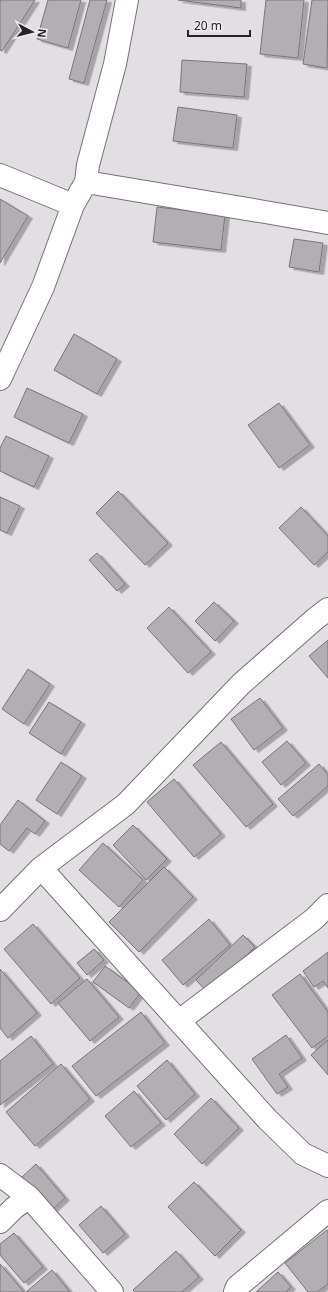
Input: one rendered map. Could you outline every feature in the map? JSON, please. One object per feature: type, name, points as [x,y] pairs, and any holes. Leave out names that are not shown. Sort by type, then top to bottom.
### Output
[{"type":"street","points":[[0,379],[43,287],[73,205],[86,182],[88,165],[115,64],[127,0]]},
{"type":"street","points":[[0,175],[73,205]]},
{"type":"street","points":[[86,182],[328,224]]},
{"type":"street","points":[[0,910],[41,868],[126,804],[241,684],[328,609]]},
{"type":"street","points":[[41,868],[267,1119],[303,1154],[328,1166]]},
{"type":"street","points":[[179,1021],[314,919],[328,905]]},
{"type":"street","points":[[0,1175],[29,1197],[112,1292]]},
{"type":"street","points":[[0,1222],[14,1208],[29,1197]]},
{"type":"street","points":[[236,1292],[238,1287],[328,1211]]},
{"type":"building","points":[[0,0],[35,0],[2,51],[0,50]]},
{"type":"building","points":[[48,0],[81,0],[68,48],[37,39]]},
{"type":"building","points":[[90,0],[107,0],[84,83],[69,79]]},
{"type":"building","points":[[178,0],[241,0],[241,8]]},
{"type":"building","points":[[266,0],[304,0],[298,58],[260,54]]},
{"type":"building","points":[[312,0],[328,0],[327,68],[303,64]]},
{"type":"building","points":[[182,60],[247,64],[244,97],[180,92]]},
{"type":"building","points":[[178,107],[237,115],[233,148],[173,141]]},
{"type":"building","points":[[0,199],[28,216],[0,263]]},
{"type":"building","points":[[157,207],[225,215],[221,250],[153,242]]},
{"type":"building","points":[[294,239],[323,243],[319,272],[289,267]]},
{"type":"building","points":[[74,334],[117,359],[97,394],[54,370]]},
{"type":"building","points":[[27,388],[83,414],[69,443],[14,417]]},
{"type":"building","points":[[279,403],[310,445],[279,468],[248,425]]},
{"type":"building","points":[[6,436],[49,456],[34,487],[0,471],[0,448]]},
{"type":"building","points":[[118,491],[168,543],[145,565],[96,513]]},
{"type":"building","points":[[0,497],[20,506],[7,533],[0,530]]},
{"type":"building","points":[[301,507],[328,536],[328,552],[314,565],[279,528]]},
{"type":"building","points":[[97,553],[125,584],[117,591],[89,560]]},
{"type":"building","points":[[214,602],[234,621],[215,641],[195,621]]},
{"type":"building","points":[[169,607],[211,652],[188,673],[147,628]]},
{"type":"building","points":[[328,640],[328,678],[309,656]]},
{"type":"building","points":[[28,669],[50,684],[24,724],[2,709]]},
{"type":"building","points":[[260,698],[283,728],[254,750],[231,719]]},
{"type":"building","points":[[49,702],[81,722],[61,754],[29,733]]},
{"type":"building","points":[[287,741],[306,763],[281,785],[262,762]]},
{"type":"building","points":[[221,742],[273,804],[246,827],[193,765]]},
{"type":"building","points":[[61,762],[82,776],[57,814],[36,800]]},
{"type":"building","points":[[319,764],[328,775],[328,786],[293,816],[278,799]]},
{"type":"building","points":[[174,779],[221,834],[194,857],[147,802]]},
{"type":"building","points":[[18,800],[45,821],[35,834],[27,828],[9,851],[0,844],[0,825]]},
{"type":"building","points":[[133,825],[167,859],[146,880],[113,845]]},
{"type":"building","points":[[103,843],[143,880],[119,907],[79,870]]},
{"type":"building","points":[[164,867],[193,897],[139,952],[109,922]]},
{"type":"building","points":[[209,919],[230,945],[183,985],[162,960]]},
{"type":"building","points":[[33,924],[80,978],[51,1004],[4,949]]},
{"type":"building","points":[[243,935],[255,947],[208,993],[196,980]]},
{"type":"building","points":[[94,949],[104,960],[87,975],[77,963]]},
{"type":"building","points":[[328,952],[328,988],[323,981],[314,987],[303,971]]},
{"type":"building","points":[[105,966],[141,992],[129,1008],[93,982]]},
{"type":"building","points":[[0,969],[37,1013],[8,1038],[0,1028]]},
{"type":"building","points":[[300,974],[328,1012],[328,1036],[312,1048],[272,995]]},
{"type":"building","points":[[87,979],[119,1017],[90,1041],[58,1003]]},
{"type":"building","points":[[141,1012],[165,1043],[96,1096],[72,1066]]},
{"type":"building","points":[[286,1035],[302,1058],[279,1074],[288,1087],[277,1094],[252,1059]]},
{"type":"building","points":[[31,1036],[53,1064],[0,1105],[0,1061]]},
{"type":"building","points":[[328,1040],[328,1075],[311,1055]]},
{"type":"building","points":[[167,1060],[195,1094],[166,1120],[137,1086]]},
{"type":"building","points":[[61,1064],[90,1099],[35,1146],[6,1112]]},
{"type":"building","points":[[134,1091],[161,1123],[131,1147],[105,1116]]},
{"type":"building","points":[[211,1098],[239,1128],[202,1164],[174,1134]]},
{"type":"building","points":[[36,1164],[65,1198],[52,1210],[22,1177]]},
{"type":"building","points":[[194,1182],[241,1230],[215,1256],[168,1207]]},
{"type":"building","points":[[101,1206],[125,1234],[103,1253],[79,1225]]},
{"type":"building","points":[[327,1230],[328,1284],[317,1292],[308,1292],[285,1263]]},
{"type":"building","points":[[14,1233],[43,1267],[24,1283],[0,1255],[0,1244]]},
{"type":"building","points":[[176,1251],[199,1277],[182,1292],[135,1292],[133,1290]]},
{"type":"building","points":[[0,1264],[24,1292],[0,1292]]},
{"type":"building","points":[[52,1270],[70,1292],[26,1292]]},
{"type":"building","points":[[278,1272],[291,1287],[286,1292],[256,1292]]}]
